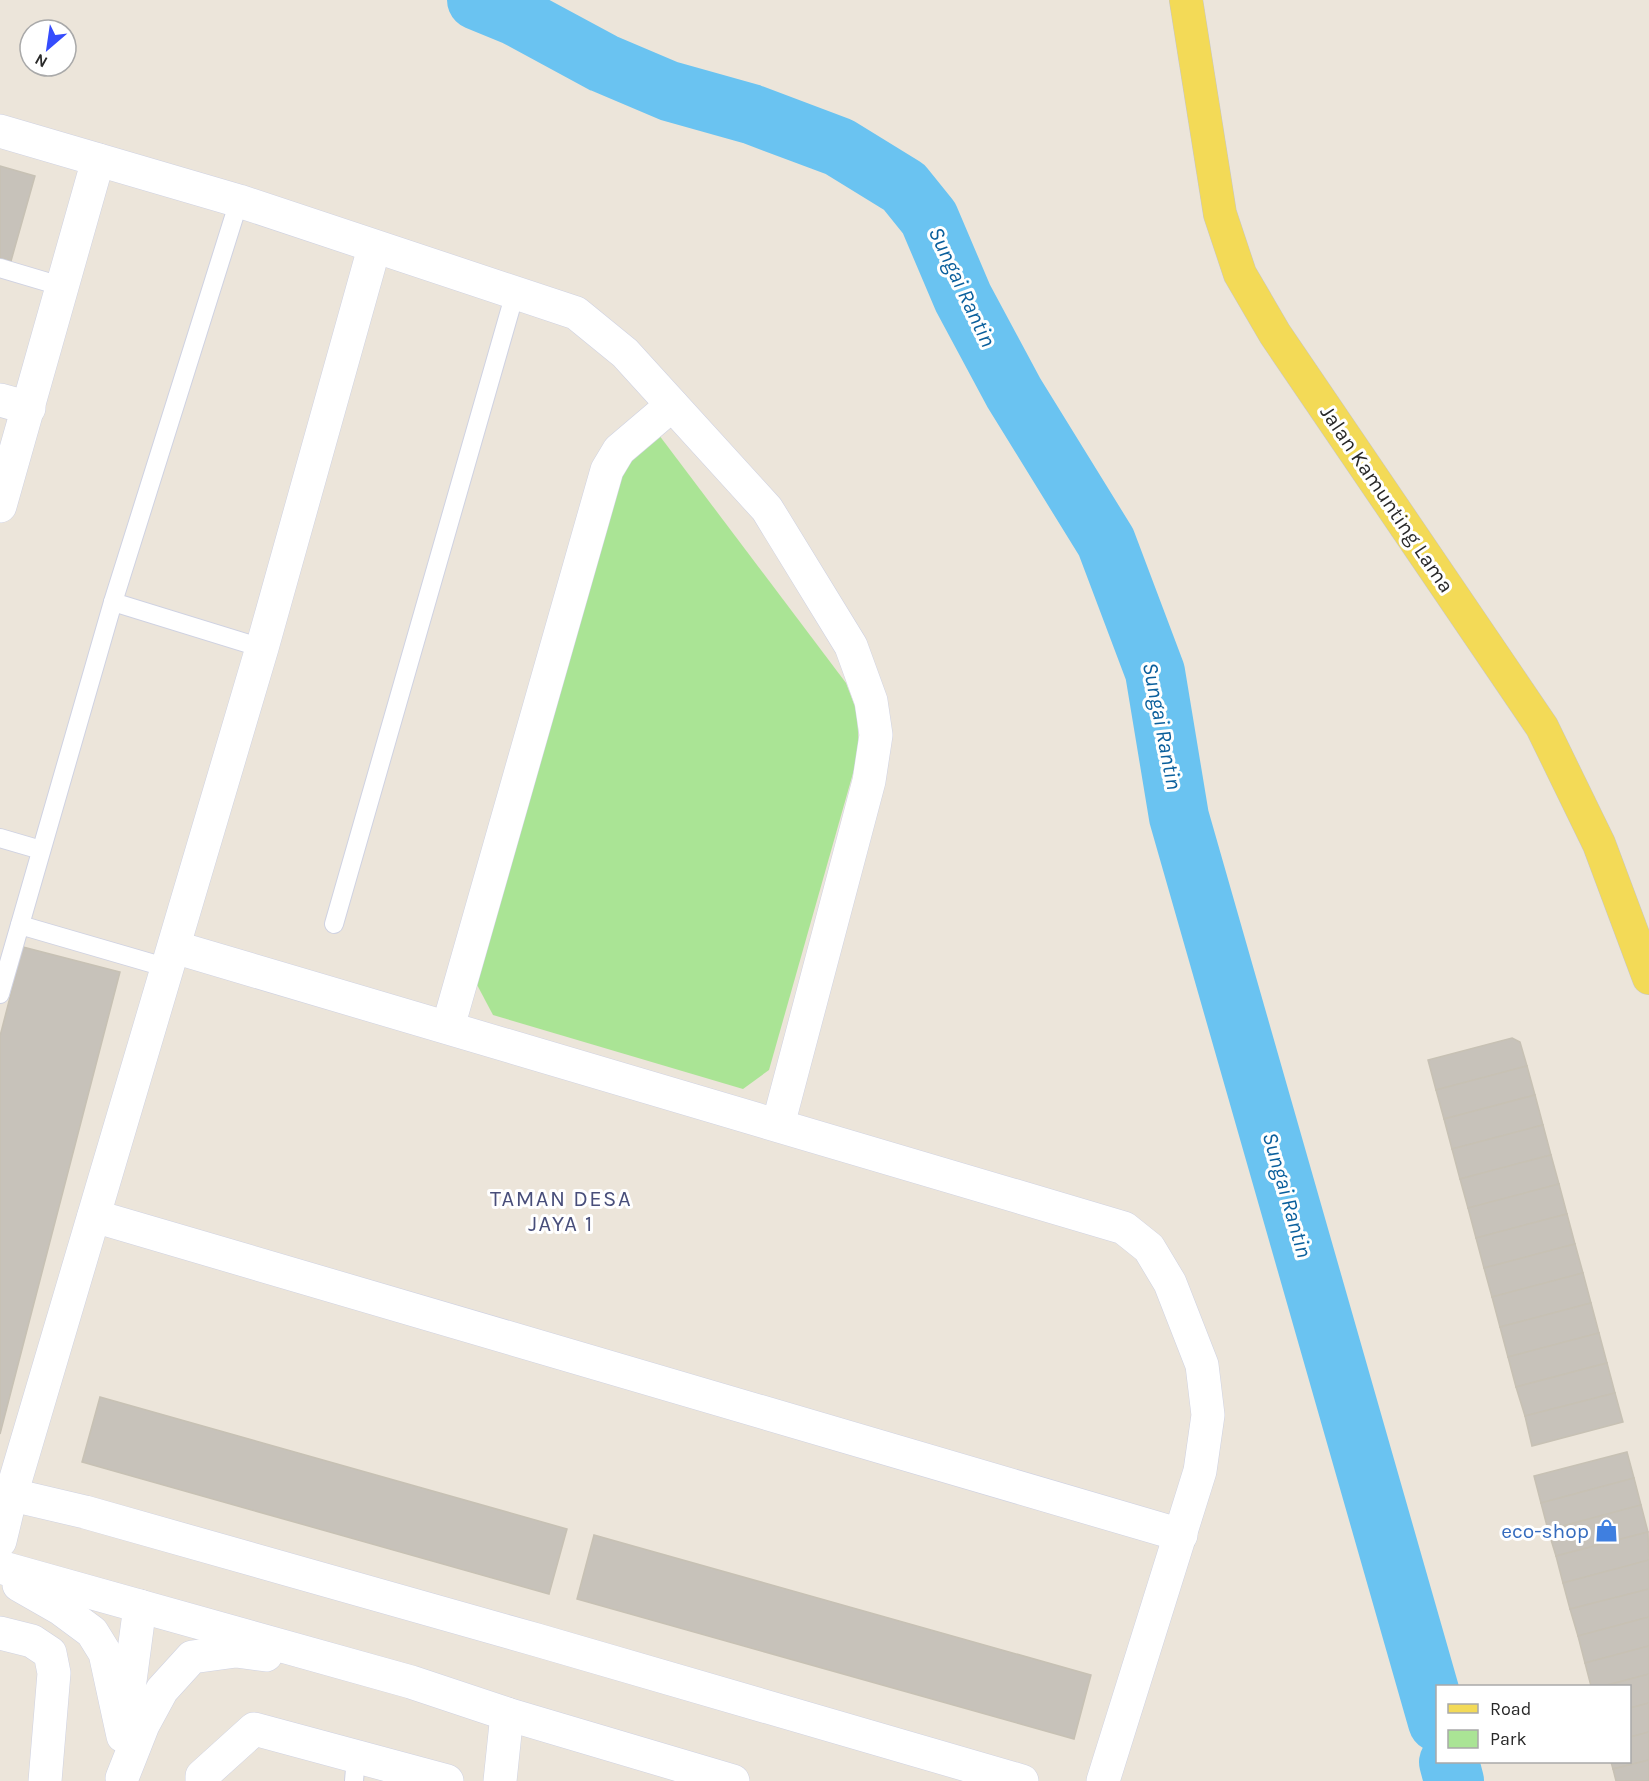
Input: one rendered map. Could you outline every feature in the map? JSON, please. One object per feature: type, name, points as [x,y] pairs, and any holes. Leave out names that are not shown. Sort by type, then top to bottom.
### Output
[{"type":"main road","name":"Jalan Kamunting Lama","points":[[1186,0],[1220,214],[1240,274],[1275,334],[1542,727],[1599,844],[1649,978]]},
{"type":"street","points":[[0,131],[239,201],[374,248],[576,313],[625,353],[767,509],[851,646],[872,701],[876,735],[869,781],[778,1125]]},
{"type":"street","points":[[0,506],[15,404],[64,287],[99,160]]},
{"type":"street","points":[[0,1541],[5,1494],[94,1216],[171,957],[262,648],[374,248]]},
{"type":"street","points":[[448,1027],[607,470],[619,450],[672,405]]},
{"type":"street","points":[[171,957],[448,1027],[778,1125],[1124,1228],[1149,1248],[1170,1283],[1202,1365],[1208,1414],[1200,1471],[1103,1781]]},
{"type":"street","points":[[94,1216],[1181,1535]]},
{"type":"street","points":[[5,1494],[85,1512],[525,1636],[1022,1781]]},
{"type":"street","points":[[0,1567],[411,1682],[507,1714],[733,1781]]},
{"type":"street","points":[[0,1573],[61,1609],[92,1632],[105,1653],[123,1736]]},
{"type":"street","points":[[122,1779],[123,1736],[141,1606]]},
{"type":"street","points":[[0,1633],[32,1641],[50,1653],[54,1673],[45,1781]]},
{"type":"street","points":[[122,1779],[143,1725],[162,1690],[192,1658],[236,1651],[354,1666]]},
{"type":"street","points":[[500,1781],[507,1714]]},
{"type":"street","points":[[202,1781],[202,1776],[254,1729],[355,1769],[447,1781]]},
{"type":"lane","points":[[0,994],[113,602],[239,201]]},
{"type":"lane","points":[[0,268],[64,287]]},
{"type":"lane","points":[[334,924],[516,293]]},
{"type":"lane","points":[[113,602],[262,648]]},
{"type":"lane","points":[[0,838],[41,850]]},
{"type":"lane","points":[[20,925],[171,957]]},
{"type":"green space","points":[[659,435],[846,683],[857,712],[859,752],[769,1070],[743,1089],[493,1015],[475,981],[613,458]]},
{"type":"building","points":[[0,166],[35,176],[11,261],[0,258]]},
{"type":"building","points":[[23,947],[120,972],[0,1434],[0,1036]]},
{"type":"building","points":[[1512,1038],[1520,1042],[1527,1066],[1436,1090],[1428,1060]]},
{"type":"building","points":[[1527,1066],[1535,1095],[1444,1119],[1436,1090]]},
{"type":"building","points":[[1535,1095],[1543,1125],[1452,1149],[1444,1119]]},
{"type":"building","points":[[1543,1125],[1551,1155],[1460,1179],[1452,1149]]},
{"type":"building","points":[[1551,1155],[1559,1184],[1468,1208],[1460,1179]]},
{"type":"building","points":[[1559,1184],[1567,1214],[1476,1238],[1468,1208]]},
{"type":"building","points":[[1567,1214],[1575,1244],[1484,1268],[1476,1238]]},
{"type":"building","points":[[1575,1244],[1583,1273],[1492,1297],[1484,1268]]},
{"type":"building","points":[[1583,1273],[1591,1303],[1500,1327],[1492,1297]]},
{"type":"building","points":[[1591,1303],[1599,1333],[1508,1357],[1500,1327]]},
{"type":"building","points":[[1599,1333],[1607,1363],[1516,1387],[1508,1357]]},
{"type":"building","points":[[1607,1363],[1615,1393],[1525,1416],[1516,1387]]},
{"type":"building","points":[[1615,1393],[1623,1422],[1532,1446],[1525,1416]]},
{"type":"building","points":[[100,1397],[567,1529],[549,1594],[82,1462]]},
{"type":"building","points":[[1627,1452],[1634,1478],[1541,1503],[1534,1476]]},
{"type":"building","points":[[1634,1478],[1641,1505],[1548,1530],[1541,1503]]},
{"type":"building","points":[[1641,1505],[1648,1532],[1556,1556],[1548,1530]]},
{"type":"building","points":[[1648,1532],[1649,1560],[1563,1583],[1556,1556]]},
{"type":"building","points":[[594,1535],[1091,1675],[1074,1739],[577,1599]]},
{"type":"building","points":[[1649,1560],[1649,1589],[1570,1609],[1563,1583]]},
{"type":"building","points":[[1649,1589],[1649,1617],[1578,1636],[1570,1609]]},
{"type":"building","points":[[1649,1617],[1649,1646],[1585,1663],[1578,1636]]},
{"type":"building","points":[[1649,1646],[1649,1674],[1608,1685],[1591,1685],[1585,1663]]},
{"type":"building","points":[[1649,1674],[1649,1703],[1631,1708],[1631,1685],[1608,1685]]},
{"type":"building","points":[[1649,1703],[1649,1732],[1631,1737],[1631,1708]]},
{"type":"building","points":[[1649,1732],[1649,1760],[1613,1769],[1611,1763],[1631,1763],[1631,1737]]},
{"type":"building","points":[[1649,1760],[1649,1781],[1616,1781],[1613,1769]]},
{"type":"waterway","name":"Sungai Rantin","points":[[477,0],[516,16],[603,63],[669,91],[751,114],[839,147],[904,187],[929,218],[963,298],[1014,393],[1106,542],[1155,672],[1179,817],[1436,1715]]},
{"type":"waterway","name":"Sungai Rantin","points":[[1449,1763],[1454,1781]]},
{"type":"place","name":"eco-shop","points":[[1607,1531]]},
{"type":"district","name":"TAMAN DESA JAYA 1","points":[[561,1212]]}]
